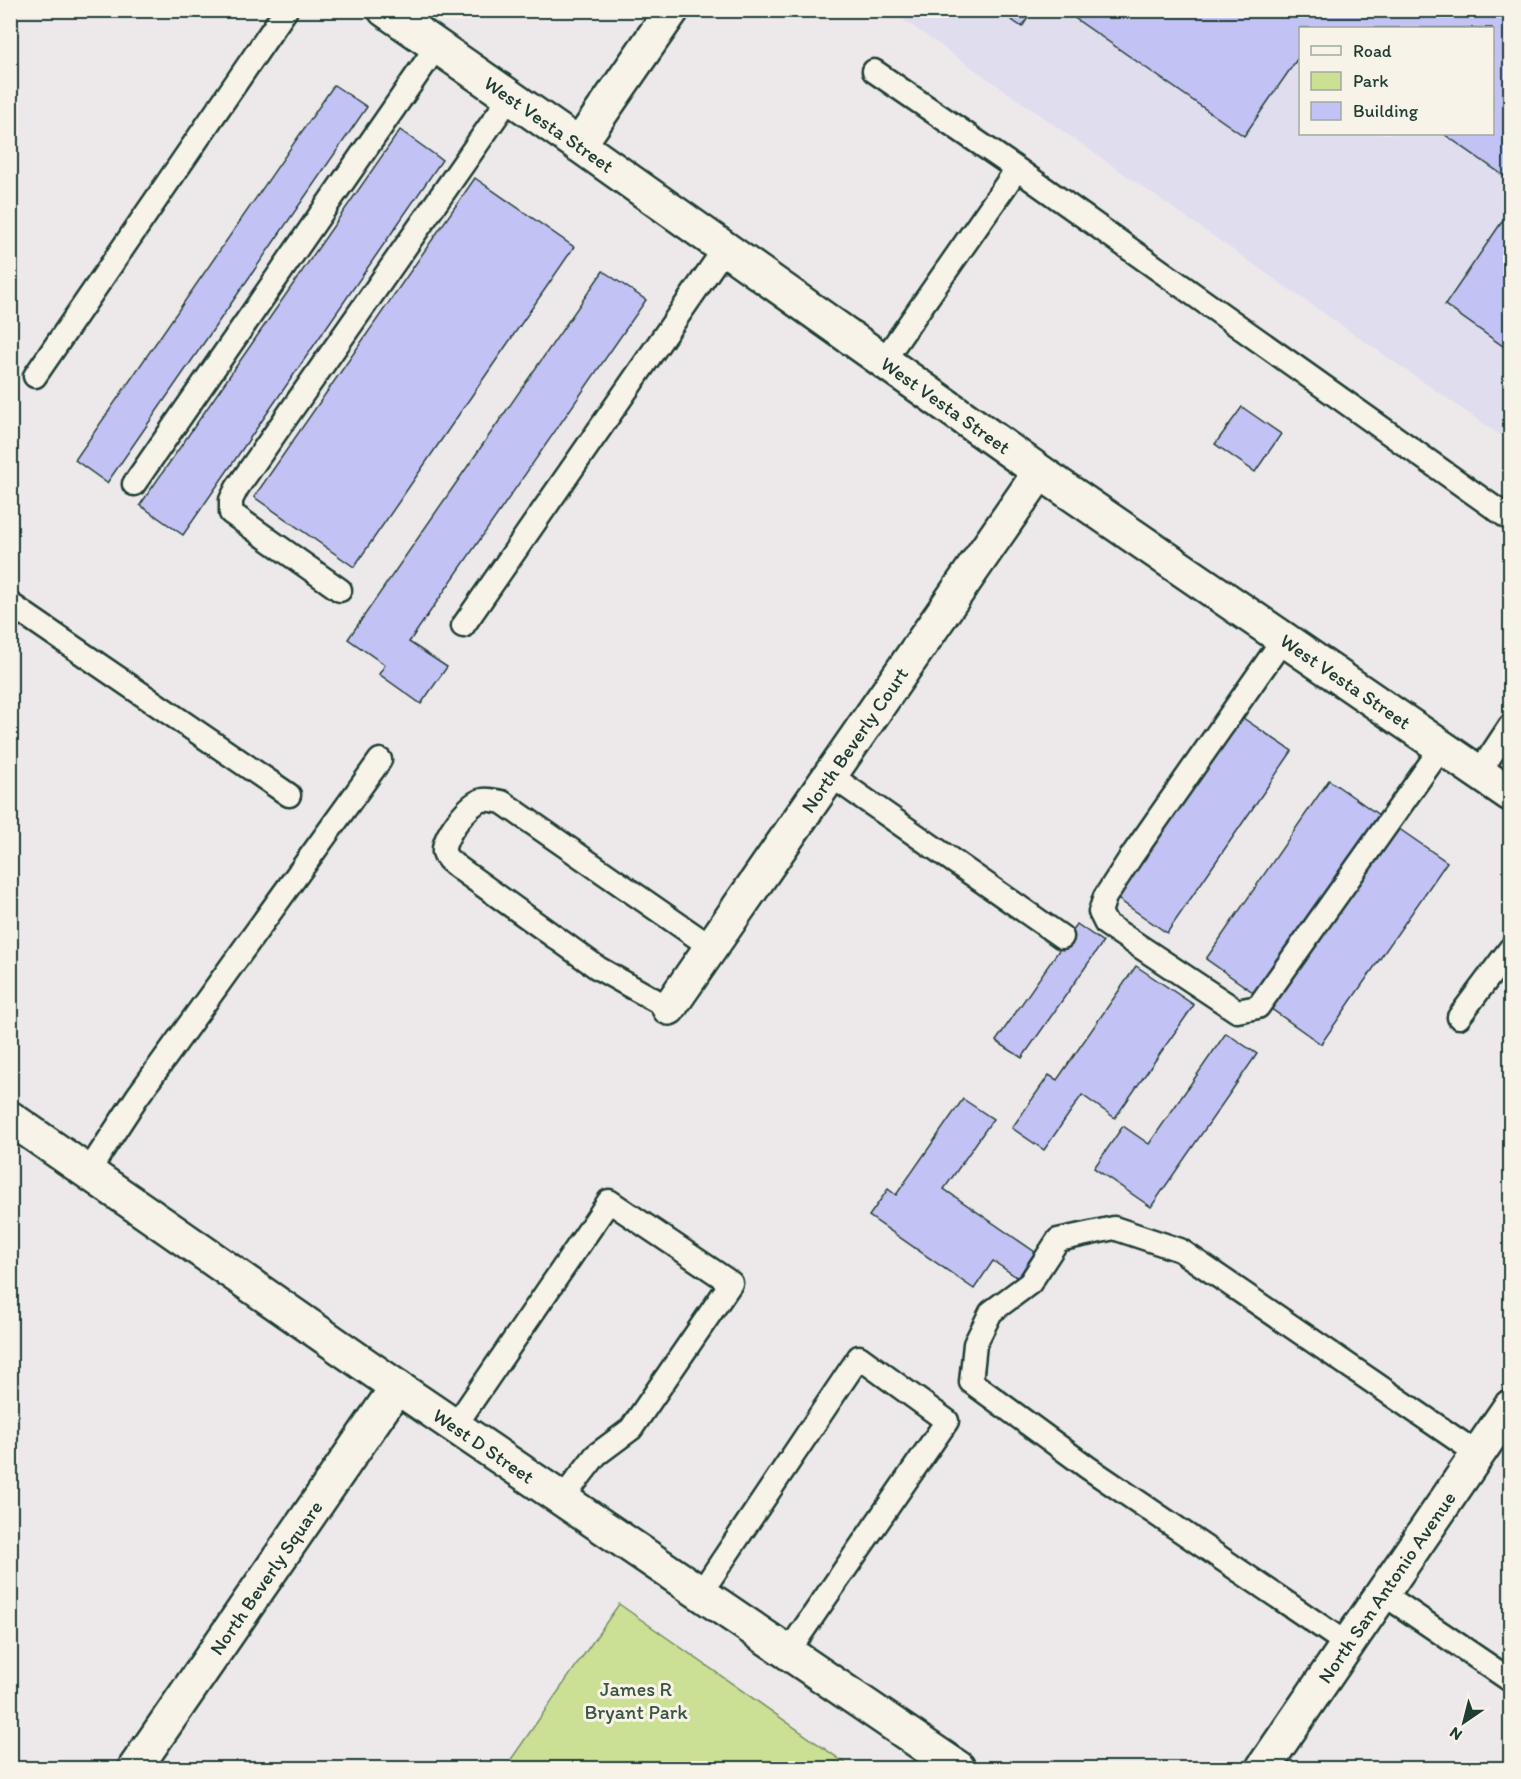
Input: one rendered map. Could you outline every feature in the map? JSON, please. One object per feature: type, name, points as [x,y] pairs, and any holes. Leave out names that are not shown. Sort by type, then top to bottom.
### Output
[{"type":"street","name":"West Vesta Street","points":[[385,10],[1040,471],[1510,794]]},
{"type":"street","points":[[579,145],[672,10]]},
{"type":"street","name":"North Beverly Court","points":[[669,1008],[1040,471]]},
{"type":"street","name":"West D Street","points":[[10,1118],[398,1388],[958,1768]]},
{"type":"street","name":"North Beverly Square","points":[[135,1768],[398,1388]]},
{"type":"street","name":"North San Antonio Avenue","points":[[1263,1768],[1510,1407]]},
{"type":"lane","points":[[34,376],[285,10]]},
{"type":"lane","points":[[134,484],[437,46]]},
{"type":"lane","points":[[874,70],[1017,168],[1510,519]]},
{"type":"lane","points":[[340,590],[231,513],[231,500],[237,488],[510,97]]},
{"type":"lane","points":[[884,360],[1017,168]]},
{"type":"lane","points":[[463,626],[725,248]]},
{"type":"lane","points":[[10,604],[289,795]]},
{"type":"lane","points":[[1284,638],[1105,897],[1100,912],[1106,924],[1237,1011],[1258,1007],[1442,747]]},
{"type":"lane","points":[[1479,773],[1510,726]]},
{"type":"lane","points":[[88,1172],[136,1097],[380,760]]},
{"type":"lane","points":[[830,775],[1062,937]]},
{"type":"lane","points":[[669,1008],[598,968],[447,860],[444,852],[447,838],[468,808],[475,803],[483,800],[502,802],[711,947]]},
{"type":"lane","points":[[1459,1017],[1510,949]]},
{"type":"lane","points":[[455,1426],[609,1201],[731,1283],[631,1429],[596,1455],[562,1499]]},
{"type":"lane","points":[[1347,1644],[1097,1473],[971,1382],[975,1344],[991,1312],[1030,1283],[1058,1240],[1114,1228],[1180,1250],[1478,1454]]},
{"type":"lane","points":[[700,1593],[860,1357],[947,1421],[788,1652]]},
{"type":"lane","points":[[1382,1593],[1510,1680]]},
{"type":"shaded area","points":[[891,11],[1510,11],[1510,442],[1283,285]]},
{"type":"green space","name":"James R Bryant Park","points":[[619,1604],[852,1768],[505,1768]]},
{"type":"building","points":[[997,10],[1033,10],[1022,27]]},
{"type":"building","points":[[1063,10],[1491,10],[1496,14],[1499,10],[1510,10],[1510,180],[1445,135],[1494,135],[1494,27],[1299,27],[1299,56],[1244,136]]},
{"type":"building","points":[[334,85],[367,107],[107,483],[75,460]]},
{"type":"building","points":[[400,130],[442,160],[183,535],[140,505]]},
{"type":"building","points":[[475,178],[574,247],[354,567],[254,497]]},
{"type":"building","points":[[1510,210],[1510,351],[1445,305]]},
{"type":"building","points":[[603,271],[646,300],[409,642],[447,667],[421,704],[379,674],[385,665],[348,639]]},
{"type":"building","points":[[1242,407],[1281,434],[1255,472],[1215,444]]},
{"type":"building","points":[[1240,716],[1292,751],[1167,933],[1115,897]]},
{"type":"building","points":[[1329,780],[1383,818],[1260,997],[1206,959]]},
{"type":"building","points":[[1395,826],[1447,862],[1321,1044],[1270,1008]]},
{"type":"building","points":[[1077,924],[1103,942],[1022,1058],[996,1041]]},
{"type":"building","points":[[1136,966],[1194,1005],[1115,1118],[1082,1095],[1044,1150],[1012,1128],[1049,1075],[1057,1080]]},
{"type":"building","points":[[1226,1033],[1257,1054],[1151,1207],[1094,1168],[1123,1126],[1149,1144]]},
{"type":"building","points":[[963,1099],[993,1119],[944,1189],[1035,1252],[1018,1278],[993,1261],[974,1289],[869,1216],[888,1189],[896,1195]]}]
